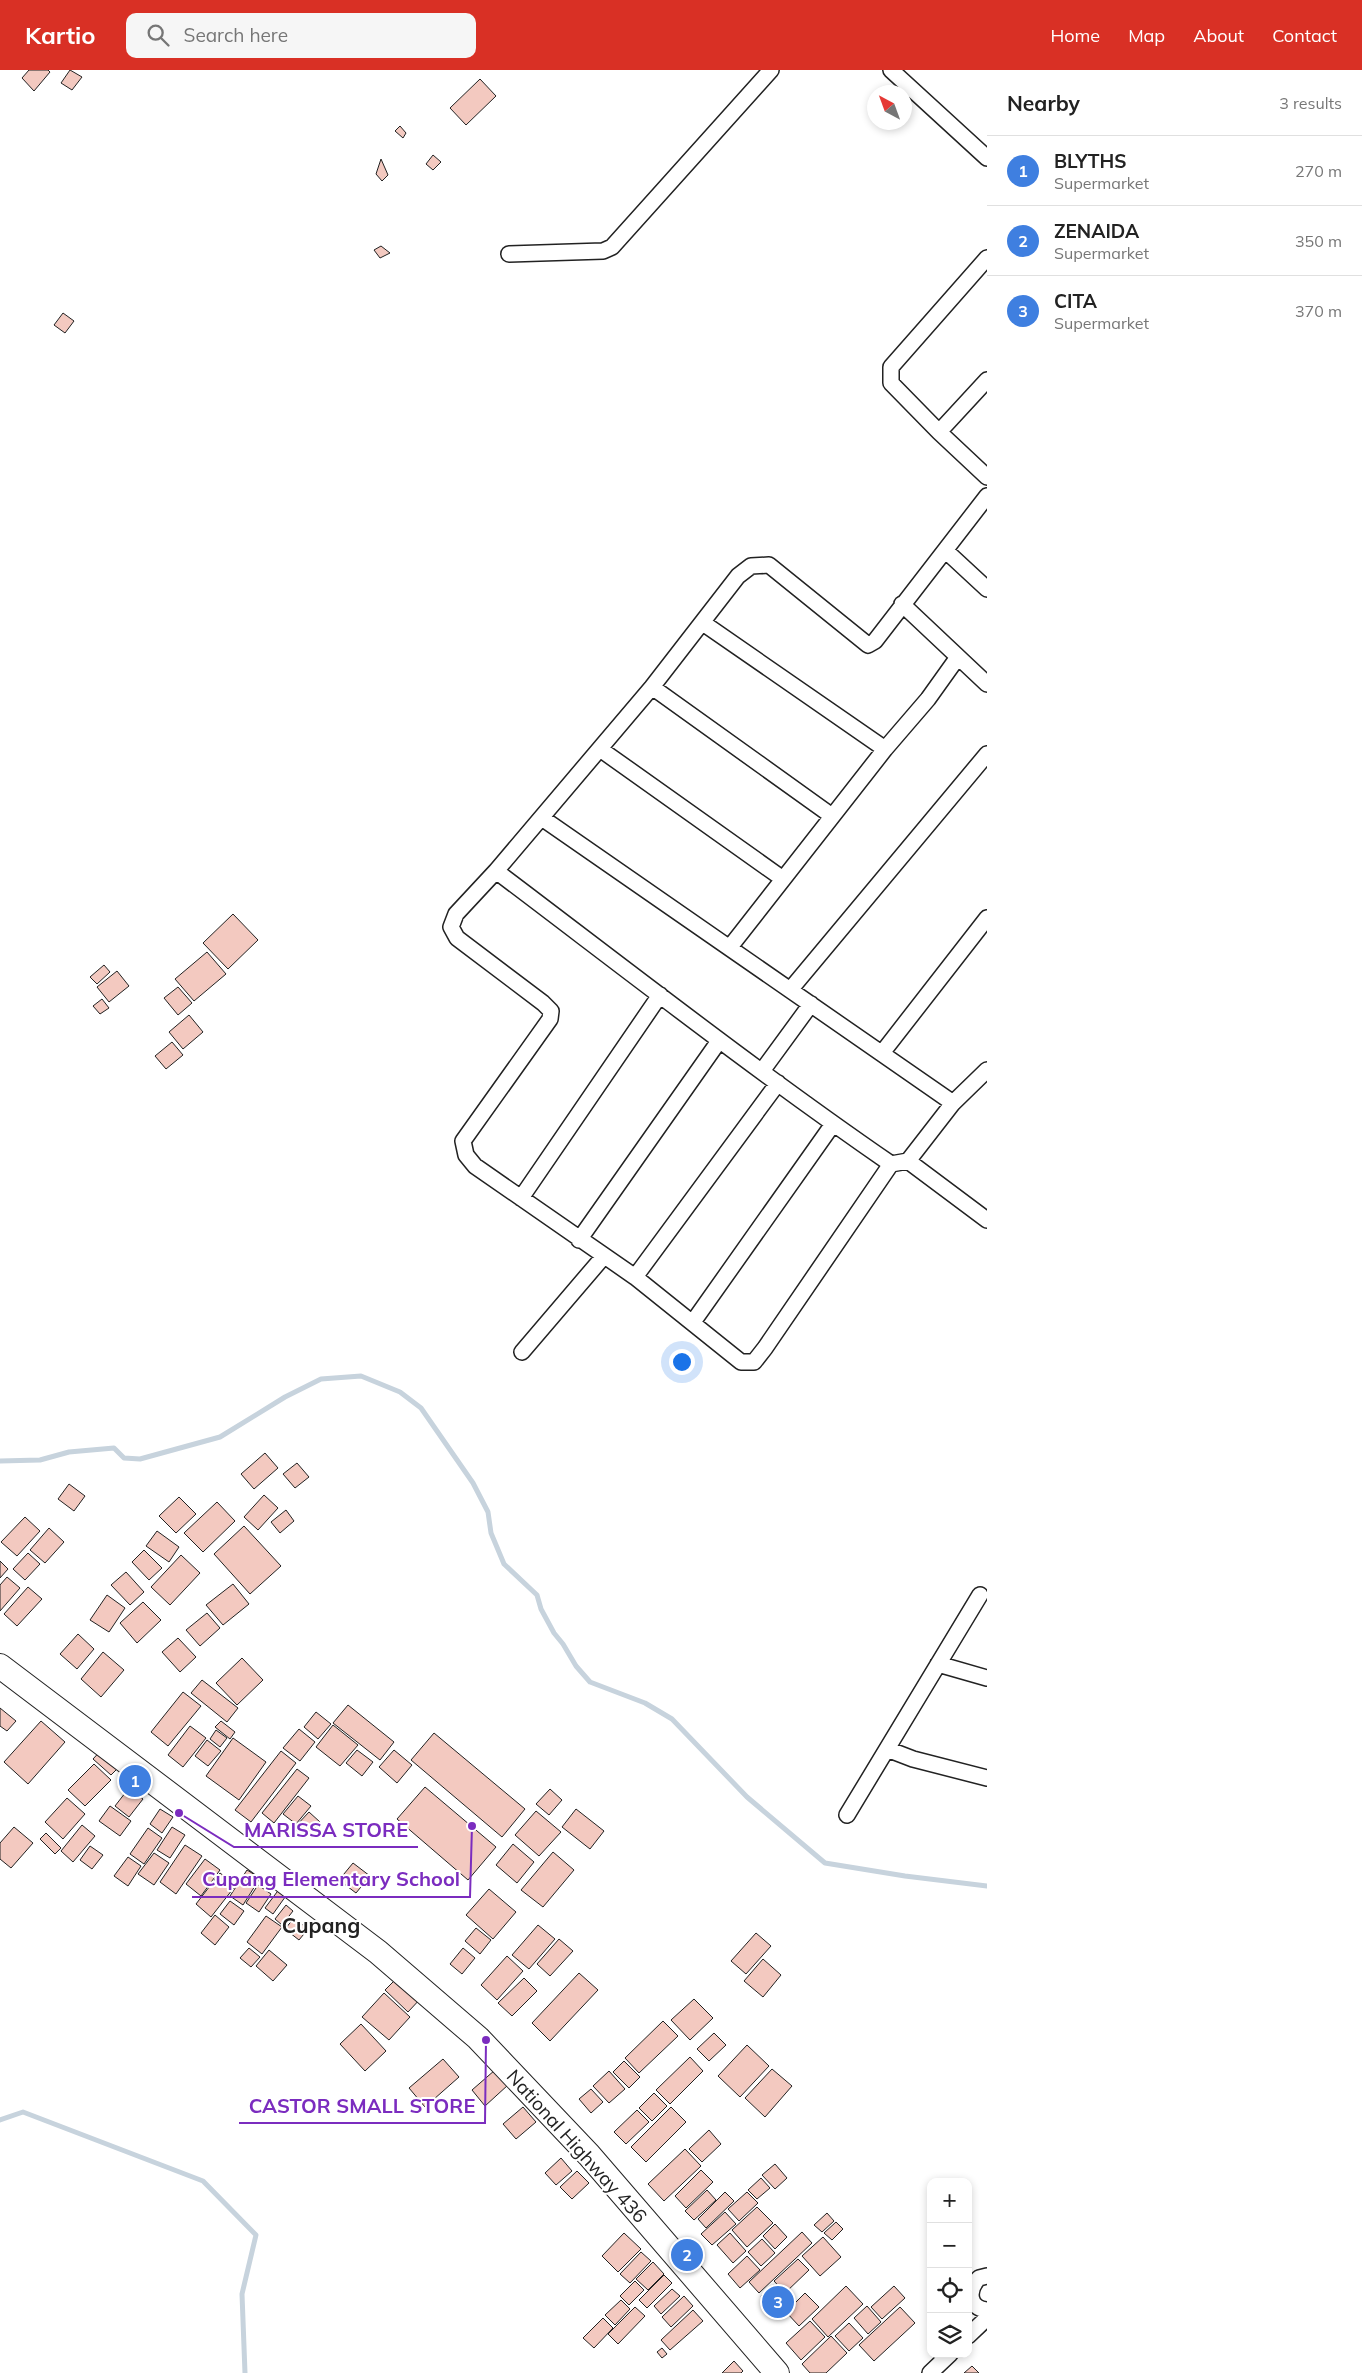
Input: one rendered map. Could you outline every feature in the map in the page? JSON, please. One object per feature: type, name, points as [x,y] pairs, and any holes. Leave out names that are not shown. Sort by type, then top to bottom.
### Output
[{"type":"main road","name":"National Highway 436","points":[[0,1666],[378,1952],[478,2038],[589,2155],[777,2373]]},
{"type":"street","points":[[509,254],[603,251],[612,246],[771,70]]},
{"type":"street","points":[[894,71],[987,158]]},
{"type":"street","points":[[987,258],[891,366],[891,383],[987,477]]},
{"type":"street","points":[[939,432],[987,380]]},
{"type":"street","points":[[891,1164],[754,1362],[741,1362],[636,1277],[579,1240],[475,1166],[466,1155],[463,1141],[550,1019],[551,1011],[544,1003],[457,938],[451,927],[456,914],[542,818],[652,687],[704,623],[738,576],[751,566],[769,566],[868,644],[874,641],[987,496]]},
{"type":"street","points":[[946,551],[987,589]]},
{"type":"street","points":[[902,604],[987,684]]},
{"type":"street","points":[[704,623],[885,749]]},
{"type":"street","points":[[730,947],[885,749],[928,699],[958,657]]},
{"type":"street","points":[[652,687],[832,816]]},
{"type":"street","points":[[600,749],[783,879]]},
{"type":"street","points":[[790,990],[987,754]]},
{"type":"street","points":[[542,818],[953,1103]]},
{"type":"street","points":[[496,871],[719,1040],[891,1164],[908,1161],[953,1103],[987,1070]]},
{"type":"street","points":[[882,1054],[987,918]]},
{"type":"street","points":[[521,1198],[660,996]]},
{"type":"street","points":[[762,1071],[811,1004]]},
{"type":"street","points":[[579,1240],[719,1040]]},
{"type":"street","points":[[636,1277],[778,1083]]},
{"type":"street","points":[[693,1322],[833,1124]]},
{"type":"street","points":[[908,1161],[987,1220]]},
{"type":"street","points":[[522,1352],[604,1256]]},
{"type":"street","points":[[847,1815],[980,1595]]},
{"type":"street","points":[[938,1664],[987,1678]]},
{"type":"street","points":[[887,1749],[914,1759],[987,1778]]},
{"type":"street","points":[[972,2290],[984,2275]]},
{"type":"street","points":[[972,2304],[987,2310]]},
{"type":"street","points":[[972,2332],[987,2318]]},
{"type":"street","points":[[930,2373],[946,2358]]},
{"type":"building","points":[[29,70],[48,70],[50,72],[34,91],[22,78]]},
{"type":"building","points":[[70,70],[82,77],[72,90],[61,83]]},
{"type":"building","points":[[480,79],[496,96],[466,125],[450,108]]},
{"type":"building","points":[[400,126],[406,133],[403,138],[395,131]]},
{"type":"building","points":[[433,155],[441,162],[433,170],[426,164]]},
{"type":"building","points":[[381,159],[388,175],[382,181],[376,174]]},
{"type":"building","points":[[381,246],[390,253],[380,258],[374,250]]},
{"type":"building","points":[[63,313],[74,321],[65,333],[54,325]]},
{"type":"building","points":[[233,914],[258,940],[228,969],[203,943]]},
{"type":"building","points":[[207,952],[226,974],[194,1001],[175,979]]},
{"type":"building","points":[[104,965],[110,972],[97,984],[90,977]]},
{"type":"building","points":[[117,971],[129,986],[109,1002],[97,987]]},
{"type":"building","points":[[178,987],[192,1003],[178,1015],[164,998]]},
{"type":"building","points":[[102,999],[109,1008],[100,1014],[93,1006]]},
{"type":"building","points":[[189,1015],[203,1032],[183,1049],[169,1032]]},
{"type":"building","points":[[172,1042],[183,1055],[166,1069],[155,1056]]},
{"type":"building","points":[[265,1453],[278,1468],[254,1489],[241,1474]]},
{"type":"building","points":[[297,1463],[309,1477],[295,1488],[283,1474]]},
{"type":"building","points":[[69,1484],[85,1496],[74,1511],[58,1499]]},
{"type":"building","points":[[264,1495],[278,1508],[258,1530],[244,1517]]},
{"type":"building","points":[[179,1497],[196,1514],[176,1533],[159,1516]]},
{"type":"building","points":[[217,1502],[235,1521],[203,1552],[184,1533]]},
{"type":"building","points":[[286,1510],[294,1521],[280,1533],[271,1522]]},
{"type":"building","points":[[25,1517],[40,1531],[17,1556],[1,1542]]},
{"type":"building","points":[[244,1526],[281,1566],[250,1594],[214,1554]]},
{"type":"building","points":[[49,1528],[64,1542],[45,1563],[30,1550]]},
{"type":"building","points":[[157,1531],[179,1547],[169,1562],[146,1546]]},
{"type":"building","points":[[144,1550],[162,1568],[149,1580],[132,1562]]},
{"type":"building","points":[[28,1553],[40,1564],[25,1580],[13,1569]]},
{"type":"building","points":[[181,1555],[200,1573],[170,1605],[151,1587]]},
{"type":"building","points":[[0,1561],[8,1569],[0,1578]]},
{"type":"building","points":[[126,1572],[144,1592],[130,1605],[111,1585]]},
{"type":"building","points":[[7,1577],[20,1588],[0,1611],[0,1585]]},
{"type":"building","points":[[233,1584],[249,1604],[223,1625],[206,1605]]},
{"type":"building","points":[[28,1587],[42,1599],[17,1626],[4,1614]]},
{"type":"building","points":[[107,1595],[125,1608],[109,1632],[90,1620]]},
{"type":"building","points":[[143,1602],[161,1620],[137,1643],[120,1623]]},
{"type":"building","points":[[207,1613],[220,1628],[200,1646],[186,1630]]},
{"type":"building","points":[[78,1634],[94,1649],[77,1669],[60,1654]]},
{"type":"building","points":[[178,1638],[196,1657],[180,1672],[162,1652]]},
{"type":"building","points":[[103,1652],[124,1670],[101,1697],[81,1679]]},
{"type":"building","points":[[242,1658],[263,1680],[237,1705],[216,1683]]},
{"type":"building","points":[[202,1680],[238,1708],[227,1722],[191,1693]]},
{"type":"building","points":[[183,1692],[201,1706],[168,1746],[151,1732]]},
{"type":"building","points":[[348,1705],[394,1742],[380,1760],[333,1723]]},
{"type":"building","points":[[0,1708],[16,1721],[7,1731],[0,1726]]},
{"type":"building","points":[[316,1712],[331,1724],[318,1739],[304,1727]]},
{"type":"building","points":[[41,1721],[65,1742],[28,1784],[4,1762]]},
{"type":"building","points":[[221,1721],[235,1732],[230,1739],[215,1727]]},
{"type":"building","points":[[333,1725],[358,1745],[340,1766],[316,1747]]},
{"type":"building","points":[[190,1726],[206,1738],[183,1767],[168,1755]]},
{"type":"building","points":[[299,1729],[315,1742],[300,1761],[283,1748]]},
{"type":"building","points":[[216,1730],[227,1738],[220,1747],[210,1739]]},
{"type":"building","points":[[434,1733],[525,1809],[502,1837],[411,1760]]},
{"type":"building","points":[[233,1738],[266,1762],[239,1800],[206,1776]]},
{"type":"building","points":[[207,1740],[221,1751],[208,1766],[195,1756]]},
{"type":"building","points":[[104,1747],[122,1764],[111,1775],[93,1759]]},
{"type":"building","points":[[357,1750],[373,1762],[362,1776],[346,1763]]},
{"type":"building","points":[[394,1750],[412,1765],[397,1783],[379,1767]]},
{"type":"building","points":[[281,1751],[296,1763],[251,1822],[235,1810]]},
{"type":"building","points":[[94,1764],[111,1780],[85,1806],[68,1790]]},
{"type":"building","points":[[297,1769],[309,1778],[274,1823],[262,1813]]},
{"type":"building","points":[[425,1787],[496,1847],[468,1880],[397,1819]]},
{"type":"building","points":[[129,1788],[143,1799],[129,1817],[115,1806]]},
{"type":"building","points":[[550,1789],[562,1800],[549,1815],[536,1804]]},
{"type":"building","points":[[298,1796],[311,1806],[296,1824],[283,1814]]},
{"type":"building","points":[[67,1798],[85,1814],[63,1839],[45,1822]]},
{"type":"building","points":[[110,1806],[131,1821],[120,1836],[99,1821]]},
{"type":"building","points":[[160,1809],[173,1817],[162,1833],[150,1824]]},
{"type":"building","points":[[576,1809],[604,1831],[590,1849],[562,1827]]},
{"type":"building","points":[[536,1811],[561,1832],[539,1856],[515,1835]]},
{"type":"building","points":[[309,1812],[320,1822],[306,1838],[294,1828]]},
{"type":"building","points":[[82,1825],[95,1836],[73,1862],[61,1851]]},
{"type":"building","points":[[14,1827],[33,1843],[11,1868],[0,1859],[0,1843]]},
{"type":"building","points":[[172,1827],[185,1835],[170,1858],[157,1850]]},
{"type":"building","points":[[148,1828],[162,1838],[144,1864],[130,1854]]},
{"type":"building","points":[[46,1833],[61,1848],[55,1854],[40,1839]]},
{"type":"building","points":[[513,1844],[534,1862],[517,1883],[496,1865]]},
{"type":"building","points":[[185,1845],[202,1856],[176,1894],[160,1882]]},
{"type":"building","points":[[90,1846],[103,1855],[92,1869],[80,1860]]},
{"type":"building","points":[[553,1852],[574,1870],[543,1907],[521,1890]]},
{"type":"building","points":[[154,1853],[169,1863],[154,1885],[138,1874]]},
{"type":"building","points":[[128,1857],[141,1866],[128,1886],[114,1876]]},
{"type":"building","points":[[205,1859],[220,1870],[201,1896],[186,1884]]},
{"type":"building","points":[[353,1863],[370,1876],[356,1893],[339,1880]]},
{"type":"building","points":[[247,1870],[260,1878],[243,1905],[230,1896]]},
{"type":"building","points":[[220,1873],[236,1885],[211,1917],[196,1904]]},
{"type":"building","points":[[258,1885],[271,1894],[259,1912],[246,1903]]},
{"type":"building","points":[[280,1888],[288,1893],[273,1914],[265,1908]]},
{"type":"building","points":[[489,1889],[516,1912],[493,1939],[466,1915]]},
{"type":"building","points":[[230,1901],[244,1911],[234,1925],[220,1914]]},
{"type":"building","points":[[286,1905],[293,1911],[282,1925],[275,1919]]},
{"type":"building","points":[[215,1915],[229,1927],[215,1945],[201,1933]]},
{"type":"building","points":[[266,1916],[282,1927],[262,1954],[247,1942]]},
{"type":"building","points":[[294,1918],[308,1929],[299,1940],[285,1929]]},
{"type":"building","points":[[538,1925],[555,1939],[529,1969],[512,1955]]},
{"type":"building","points":[[476,1928],[491,1940],[480,1954],[465,1941]]},
{"type":"building","points":[[756,1933],[771,1946],[746,1974],[731,1961]]},
{"type":"building","points":[[559,1939],[573,1951],[550,1976],[537,1964]]},
{"type":"building","points":[[249,1948],[260,1957],[251,1967],[240,1958]]},
{"type":"building","points":[[463,1948],[475,1958],[462,1974],[450,1964]]},
{"type":"building","points":[[269,1950],[287,1965],[273,1981],[256,1966]]},
{"type":"building","points":[[507,1956],[523,1971],[497,2000],[481,1985]]},
{"type":"building","points":[[763,1959],[781,1975],[763,1997],[744,1981]]},
{"type":"building","points":[[579,1973],[598,1990],[550,2041],[532,2023]]},
{"type":"building","points":[[400,1975],[422,1997],[408,2012],[385,1990]]},
{"type":"building","points":[[524,1978],[537,1991],[512,2016],[498,2003]]},
{"type":"building","points":[[384,1993],[410,2017],[389,2040],[362,2017]]},
{"type":"building","points":[[694,1999],[713,2018],[690,2040],[671,2020]]},
{"type":"building","points":[[663,2021],[678,2036],[639,2073],[625,2058]]},
{"type":"building","points":[[361,2024],[386,2051],[365,2071],[340,2044]]},
{"type":"building","points":[[714,2033],[726,2045],[709,2061],[697,2049]]},
{"type":"building","points":[[747,2045],[769,2066],[740,2097],[718,2076]]},
{"type":"building","points":[[690,2057],[703,2071],[670,2104],[656,2090]]},
{"type":"building","points":[[443,2059],[459,2077],[425,2107],[409,2088]]},
{"type":"building","points":[[624,2061],[640,2077],[629,2088],[613,2072]]},
{"type":"building","points":[[772,2069],[792,2086],[765,2117],[745,2098]]},
{"type":"building","points":[[495,2070],[508,2085],[485,2106],[472,2090]]},
{"type":"building","points":[[609,2071],[625,2089],[609,2103],[593,2086]]},
{"type":"building","points":[[591,2089],[603,2102],[591,2113],[579,2099]]},
{"type":"building","points":[[654,2093],[667,2106],[652,2121],[639,2108]]},
{"type":"building","points":[[523,2107],[536,2122],[516,2139],[503,2124]]},
{"type":"building","points":[[671,2107],[686,2122],[646,2162],[631,2147]]},
{"type":"building","points":[[637,2110],[649,2122],[626,2144],[614,2132]]},
{"type":"building","points":[[709,2130],[721,2144],[702,2162],[689,2149]]},
{"type":"building","points":[[685,2149],[701,2166],[664,2201],[648,2184]]},
{"type":"building","points":[[561,2158],[572,2171],[556,2185],[545,2173]]},
{"type":"building","points":[[775,2164],[787,2178],[775,2189],[762,2175]]},
{"type":"building","points":[[701,2170],[713,2182],[686,2208],[675,2196]]},
{"type":"building","points":[[577,2171],[589,2183],[572,2199],[560,2187]]},
{"type":"building","points":[[761,2178],[770,2188],[757,2199],[748,2190]]},
{"type":"building","points":[[707,2190],[716,2200],[694,2220],[685,2211]]},
{"type":"building","points":[[725,2192],[734,2201],[706,2228],[698,2219]]},
{"type":"building","points":[[747,2192],[758,2203],[739,2221],[728,2209]]},
{"type":"building","points":[[757,2207],[773,2223],[747,2247],[732,2230]]},
{"type":"building","points":[[725,2212],[736,2224],[712,2245],[701,2234]]},
{"type":"building","points":[[827,2213],[834,2221],[822,2232],[814,2225]]},
{"type":"building","points":[[836,2222],[843,2229],[832,2240],[824,2233]]},
{"type":"building","points":[[775,2224],[787,2237],[775,2249],[763,2236]]},
{"type":"building","points":[[802,2232],[812,2243],[759,2293],[749,2282]]},
{"type":"building","points":[[624,2233],[641,2249],[618,2272],[602,2256]]},
{"type":"building","points":[[730,2233],[746,2251],[733,2263],[717,2245]]},
{"type":"building","points":[[823,2237],[841,2257],[820,2276],[802,2256]]},
{"type":"building","points":[[762,2239],[775,2253],[761,2266],[748,2252]]},
{"type":"building","points":[[641,2252],[651,2261],[630,2283],[620,2274]]},
{"type":"building","points":[[747,2256],[760,2270],[740,2288],[728,2274]]},
{"type":"building","points":[[798,2259],[809,2270],[785,2293],[774,2281]]},
{"type":"building","points":[[653,2262],[664,2274],[648,2290],[636,2279]]},
{"type":"building","points":[[664,2275],[672,2283],[647,2308],[639,2300]]},
{"type":"building","points":[[635,2281],[644,2290],[629,2305],[620,2296]]},
{"type":"building","points":[[774,2285],[779,2291],[766,2303],[761,2296]]},
{"type":"building","points":[[846,2286],[863,2304],[828,2337],[812,2319]]},
{"type":"building","points":[[894,2286],[905,2298],[882,2319],[871,2307]]},
{"type":"building","points":[[672,2289],[680,2296],[661,2314],[654,2306]]},
{"type":"building","points":[[781,2293],[789,2302],[776,2315],[767,2306]]},
{"type":"building","points":[[805,2293],[819,2307],[799,2326],[786,2312]]},
{"type":"building","points":[[684,2296],[693,2306],[671,2327],[662,2317]]},
{"type":"building","points":[[621,2300],[630,2309],[615,2325],[605,2315]]},
{"type":"building","points":[[867,2306],[881,2322],[868,2334],[854,2318]]},
{"type":"building","points":[[635,2307],[645,2316],[618,2344],[608,2334]]},
{"type":"building","points":[[900,2307],[915,2323],[874,2361],[859,2345]]},
{"type":"building","points":[[693,2310],[703,2321],[670,2350],[661,2340]]},
{"type":"building","points":[[603,2318],[613,2328],[594,2348],[583,2338]]},
{"type":"building","points":[[810,2321],[825,2337],[801,2360],[786,2343]]},
{"type":"building","points":[[849,2323],[863,2338],[849,2351],[835,2336]]},
{"type":"building","points":[[831,2336],[847,2353],[826,2373],[810,2373],[802,2364]]},
{"type":"building","points":[[662,2348],[667,2354],[662,2358],[657,2352]]},
{"type":"building","points":[[734,2361],[743,2371],[741,2373],[722,2373]]},
{"type":"building","points":[[972,2366],[979,2373],[964,2373]]},
{"type":"waterway","points":[[0,1461],[40,1460],[69,1452],[114,1448],[124,1458],[140,1459],[220,1437],[285,1397],[321,1379],[361,1376],[400,1392],[421,1408],[473,1483],[488,1512],[491,1533],[504,1564],[537,1595],[541,1609],[554,1633],[576,1666],[590,1682],[645,1703],[672,1719],[747,1797],[825,1863],[905,1876],[987,1886]]},
{"type":"waterway","points":[[0,2120],[23,2112],[203,2181],[256,2235],[242,2294],[245,2373]]},
{"type":"place","name":"BLYTHS","points":[[135,1781]]},
{"type":"place","name":"MARISSA STORE","points":[[179,1813]]},
{"type":"place","name":"Cupang Elementary School","points":[[472,1826]]},
{"type":"place","name":"CASTOR SMALL STORE","points":[[486,2040]]},
{"type":"place","name":"ZENAIDA","points":[[687,2255]]},
{"type":"place","name":"CITA","points":[[778,2302]]},
{"type":"district","name":"Cupang","points":[[321,1926]]}]
